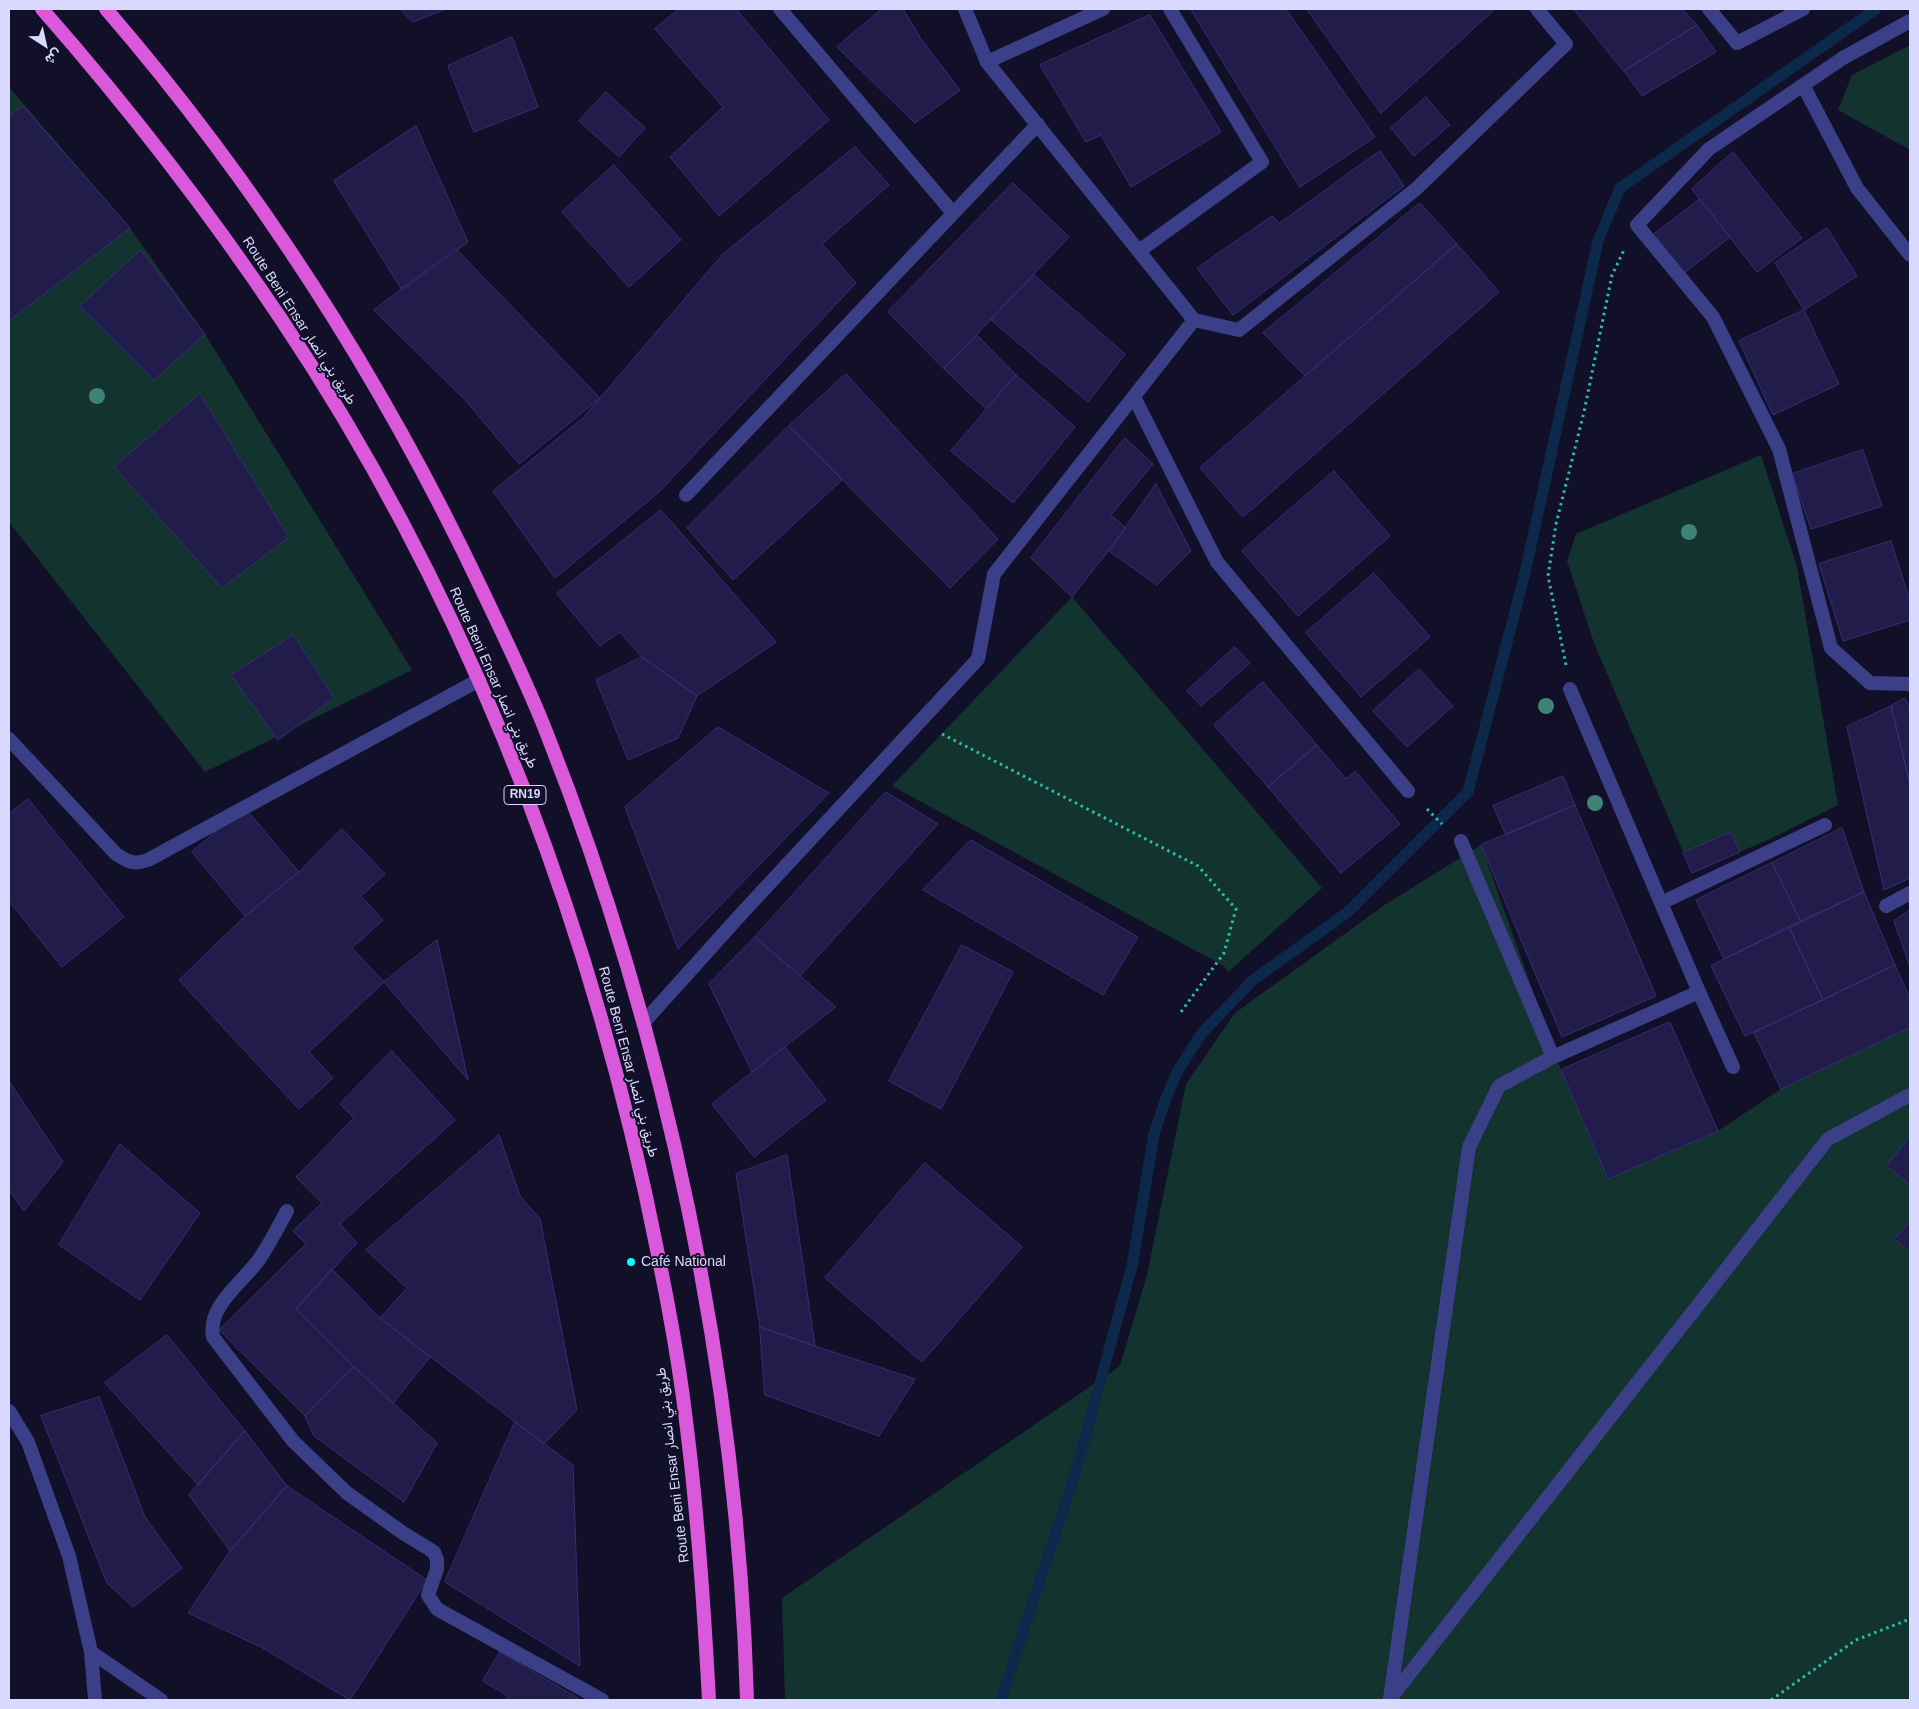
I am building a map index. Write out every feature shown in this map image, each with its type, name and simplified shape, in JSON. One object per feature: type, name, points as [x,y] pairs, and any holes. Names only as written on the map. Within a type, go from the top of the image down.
[{"type":"highway","name":"Route Beni Ensar طريق بني انصار","points":[[42,9],[98,73],[162,153],[224,237],[283,322],[338,410],[390,500],[437,592],[479,680],[538,827],[587,971],[628,1118],[661,1267],[686,1418],[702,1569],[708,1700]]},
{"type":"highway","name":"Route Beni Ensar طريق بني انصار","points":[[106,9],[137,45],[208,136],[275,229],[338,324],[396,423],[451,524],[515,659],[546,732],[582,828],[614,925],[643,1023],[677,1157],[700,1273],[721,1400],[736,1528],[746,1656],[747,1700]]},
{"type":"street","points":[[780,9],[953,213]]},
{"type":"street","points":[[965,9],[988,62],[1194,320],[1239,330],[1416,189],[1566,44],[1537,9]]},
{"type":"street","points":[[988,62],[1103,9]]},
{"type":"street","points":[[1139,251],[1262,162],[1170,9]]},
{"type":"street","points":[[1709,9],[1736,43],[1803,9]]},
{"type":"street","points":[[1910,21],[1843,58],[1709,149],[1637,225],[1713,317],[1779,448],[1831,648],[1870,683],[1910,684]]},
{"type":"street","points":[[1803,85],[1857,188],[1910,255]]},
{"type":"street","points":[[686,494],[1038,124]]},
{"type":"street","points":[[643,1023],[743,912],[978,659],[994,574],[1194,320]]},
{"type":"street","points":[[1134,397],[1217,562],[1408,791]]},
{"type":"street","points":[[9,739],[116,854],[128,862],[137,864],[148,860],[479,680]]},
{"type":"street","points":[[1570,689],[1699,992],[1733,1067]]},
{"type":"street","points":[[1661,903],[1825,826]]},
{"type":"street","points":[[1461,841],[1553,1058]]},
{"type":"street","points":[[1886,906],[1910,893]]},
{"type":"street","points":[[1390,1700],[1469,1146],[1499,1086],[1553,1058],[1699,992]]},
{"type":"street","points":[[1390,1700],[1828,1139],[1910,1095]]},
{"type":"street","points":[[287,1211],[259,1260],[219,1308],[211,1327],[213,1337],[293,1441],[347,1493],[402,1533],[434,1552],[437,1560],[437,1569],[428,1595],[437,1609],[602,1700]]},
{"type":"street","points":[[9,1411],[28,1442],[69,1556],[91,1652],[94,1700]]},
{"type":"street","points":[[91,1652],[161,1700]]},
{"type":"path","points":[[1570,689],[1548,576],[1556,524],[1584,412],[1612,275],[1637,225]]},
{"type":"path","points":[[919,722],[1198,866],[1236,909],[1224,953],[1181,1012]]},
{"type":"path","points":[[1408,791],[1461,841]]},
{"type":"path","points":[[1771,1700],[1856,1640],[1910,1619]]},
{"type":"green space","points":[[1910,45],[1910,150],[1838,110],[1852,75]]},
{"type":"green space","points":[[9,87],[130,228],[205,334],[412,670],[205,772],[9,522]]},
{"type":"green space","points":[[1761,455],[1797,567],[1838,805],[1772,838],[1692,873],[1594,643],[1567,561],[1576,534]]},
{"type":"green space","points":[[1072,597],[1322,888],[1228,972],[1224,966],[892,786]]},
{"type":"green space","points":[[1481,845],[1561,1070],[1608,1179],[1718,1131],[1781,1089],[1910,1027],[1910,1700],[785,1700],[782,1598],[1120,1366],[1147,1275],[1186,1084],[1235,1013],[1386,904]]},
{"type":"building","points":[[400,9],[446,9],[413,22]]},
{"type":"building","points":[[679,9],[736,9],[829,120],[719,216],[670,157],[723,107],[655,29]]},
{"type":"building","points":[[882,9],[903,9],[921,39],[960,90],[915,123],[837,47]]},
{"type":"building","points":[[1191,9],[1286,9],[1375,137],[1300,187]]},
{"type":"building","points":[[1307,9],[1495,9],[1381,113]]},
{"type":"building","points":[[1574,9],[1682,9],[1697,25],[1624,71]]},
{"type":"building","points":[[1150,15],[1221,132],[1131,187],[1101,135],[1086,142],[1040,65]]},
{"type":"building","points":[[1697,25],[1716,52],[1642,96],[1624,71]]},
{"type":"building","points":[[512,37],[538,107],[474,132],[448,66]]},
{"type":"building","points":[[606,92],[645,128],[619,157],[579,121]]},
{"type":"building","points":[[1426,97],[1450,125],[1414,156],[1391,128]]},
{"type":"building","points":[[23,106],[130,228],[9,321],[9,117]]},
{"type":"building","points":[[416,126],[468,242],[402,290],[334,181]]},
{"type":"building","points":[[855,147],[889,185],[822,244],[856,283],[659,492],[555,578],[493,491],[583,418],[722,255]]},
{"type":"building","points":[[1380,151],[1404,186],[1233,315],[1197,268],[1272,216],[1279,223]]},
{"type":"building","points":[[1733,152],[1802,238],[1757,272],[1692,189]]},
{"type":"building","points":[[614,165],[681,240],[629,287],[562,212]]},
{"type":"building","points":[[1013,183],[1069,237],[944,369],[888,312]]},
{"type":"building","points":[[1700,199],[1730,237],[1683,274],[1653,235]]},
{"type":"building","points":[[1420,203],[1457,244],[1305,376],[1263,333]]},
{"type":"building","points":[[1827,228],[1857,276],[1804,310],[1775,263]]},
{"type":"building","points":[[1457,244],[1499,292],[1243,517],[1200,468]]},
{"type":"building","points":[[456,249],[600,398],[519,464],[466,401],[374,310]]},
{"type":"building","points":[[141,250],[205,334],[154,380],[80,306]]},
{"type":"building","points":[[1034,275],[1125,354],[1088,402],[991,320]]},
{"type":"building","points":[[1804,310],[1839,384],[1773,415],[1739,341]]},
{"type":"building","points":[[977,335],[1016,375],[986,409],[944,369]]},
{"type":"building","points":[[846,374],[998,539],[950,588],[789,426]]},
{"type":"building","points":[[1016,375],[1075,427],[1013,503],[951,451]]},
{"type":"building","points":[[200,394],[289,537],[222,588],[114,467]]},
{"type":"building","points":[[789,426],[842,480],[733,580],[687,528]]},
{"type":"building","points":[[1125,438],[1153,464],[1111,515],[1126,528],[1072,597],[1031,558]]},
{"type":"building","points":[[1863,450],[1882,506],[1811,529],[1792,474]]},
{"type":"building","points":[[1334,471],[1390,536],[1298,616],[1242,551]]},
{"type":"building","points":[[1156,484],[1191,551],[1157,585],[1109,551]]},
{"type":"building","points":[[661,510],[776,642],[697,696],[642,657],[620,632],[600,646],[557,594]]},
{"type":"building","points":[[1891,541],[1910,601],[1910,620],[1843,641],[1819,564]]},
{"type":"building","points":[[1374,573],[1430,637],[1361,697],[1306,633]]},
{"type":"building","points":[[294,635],[334,698],[278,740],[231,675]]},
{"type":"building","points":[[1235,647],[1250,663],[1201,706],[1187,691]]},
{"type":"building","points":[[642,657],[697,696],[678,738],[628,760],[596,680]]},
{"type":"building","points":[[1419,669],[1453,706],[1407,747],[1373,711]]},
{"type":"building","points":[[1263,682],[1317,745],[1268,787],[1214,725]]},
{"type":"building","points":[[1905,698],[1910,708],[1910,784],[1891,706]]},
{"type":"building","points":[[1891,706],[1910,784],[1910,878],[1884,890],[1847,727]]},
{"type":"building","points":[[718,727],[829,793],[678,949],[625,807]]},
{"type":"building","points":[[1317,745],[1346,779],[1355,771],[1400,824],[1341,873],[1268,787]]},
{"type":"building","points":[[1563,776],[1575,805],[1506,835],[1493,806]]},
{"type":"building","points":[[886,792],[938,824],[800,976],[755,937]]},
{"type":"building","points":[[28,799],[124,917],[62,967],[9,901],[9,814]]},
{"type":"building","points":[[1575,805],[1656,996],[1562,1037],[1481,845]]},
{"type":"building","points":[[245,808],[299,872],[245,916],[192,852]]},
{"type":"building","points":[[1842,828],[1864,892],[1801,922],[1772,863]]},
{"type":"building","points":[[342,829],[385,874],[361,896],[383,920],[352,948],[384,982],[309,1052],[333,1078],[299,1109],[179,980],[245,916],[299,872]]},
{"type":"building","points":[[1731,832],[1740,852],[1692,873],[1683,853]]},
{"type":"building","points":[[971,840],[1138,937],[1103,995],[923,890]]},
{"type":"building","points":[[1772,863],[1801,922],[1724,959],[1696,900]]},
{"type":"building","points":[[1864,892],[1895,965],[1823,1000],[1789,927]]},
{"type":"building","points":[[1910,910],[1910,967],[1894,921]]},
{"type":"building","points":[[1789,927],[1823,1000],[1745,1036],[1711,966]]},
{"type":"building","points":[[755,937],[836,1007],[752,1072],[709,984]]},
{"type":"building","points":[[437,940],[468,1080],[384,982]]},
{"type":"building","points":[[962,945],[1013,972],[941,1109],[889,1081]]},
{"type":"building","points":[[1895,965],[1910,998],[1910,1027],[1781,1089],[1754,1033]]},
{"type":"building","points":[[1670,1022],[1718,1131],[1608,1179],[1561,1070]]},
{"type":"building","points":[[785,1047],[826,1100],[754,1157],[712,1104]]},
{"type":"building","points":[[392,1051],[455,1120],[340,1224],[357,1243],[296,1309],[354,1367],[305,1416],[219,1330],[306,1244],[293,1231],[322,1203],[296,1177],[354,1118],[340,1104]]},
{"type":"building","points":[[9,1081],[63,1162],[24,1211],[9,1190]]},
{"type":"building","points":[[499,1135],[520,1196],[540,1219],[577,1410],[544,1444],[380,1318],[407,1288],[366,1250]]},
{"type":"building","points":[[1910,1137],[1910,1185],[1887,1166]]},
{"type":"building","points":[[120,1144],[200,1213],[140,1300],[59,1245]]},
{"type":"building","points":[[787,1155],[815,1346],[760,1327],[736,1174]]},
{"type":"building","points":[[925,1163],[1022,1247],[922,1362],[825,1278]]},
{"type":"building","points":[[1910,1222],[1910,1252],[1895,1239]]},
{"type":"building","points":[[332,1269],[380,1318],[430,1357],[393,1403],[296,1309]]},
{"type":"building","points":[[760,1327],[915,1379],[879,1436],[765,1395]]},
{"type":"building","points":[[167,1335],[245,1431],[198,1485],[105,1383]]},
{"type":"building","points":[[354,1367],[437,1443],[404,1502],[314,1436],[305,1416]]},
{"type":"building","points":[[99,1397],[145,1517],[182,1568],[133,1607],[107,1583],[41,1416]]},
{"type":"building","points":[[515,1422],[573,1465],[580,1666],[445,1582]]},
{"type":"building","points":[[245,1431],[287,1486],[230,1551],[189,1495]]},
{"type":"building","points":[[287,1486],[427,1580],[350,1700],[261,1647],[188,1613],[230,1551]]},
{"type":"building","points":[[500,1652],[581,1700],[505,1700],[508,1696],[483,1681]]},
{"type":"waterway","points":[[1001,1700],[1075,1474],[1132,1266],[1154,1134],[1177,1072],[1202,1033],[1253,980],[1348,912],[1468,792],[1524,577],[1598,241],[1620,188],[1876,9]]},
{"type":"place","name":"Café National","points":[[631,1262]]}]
